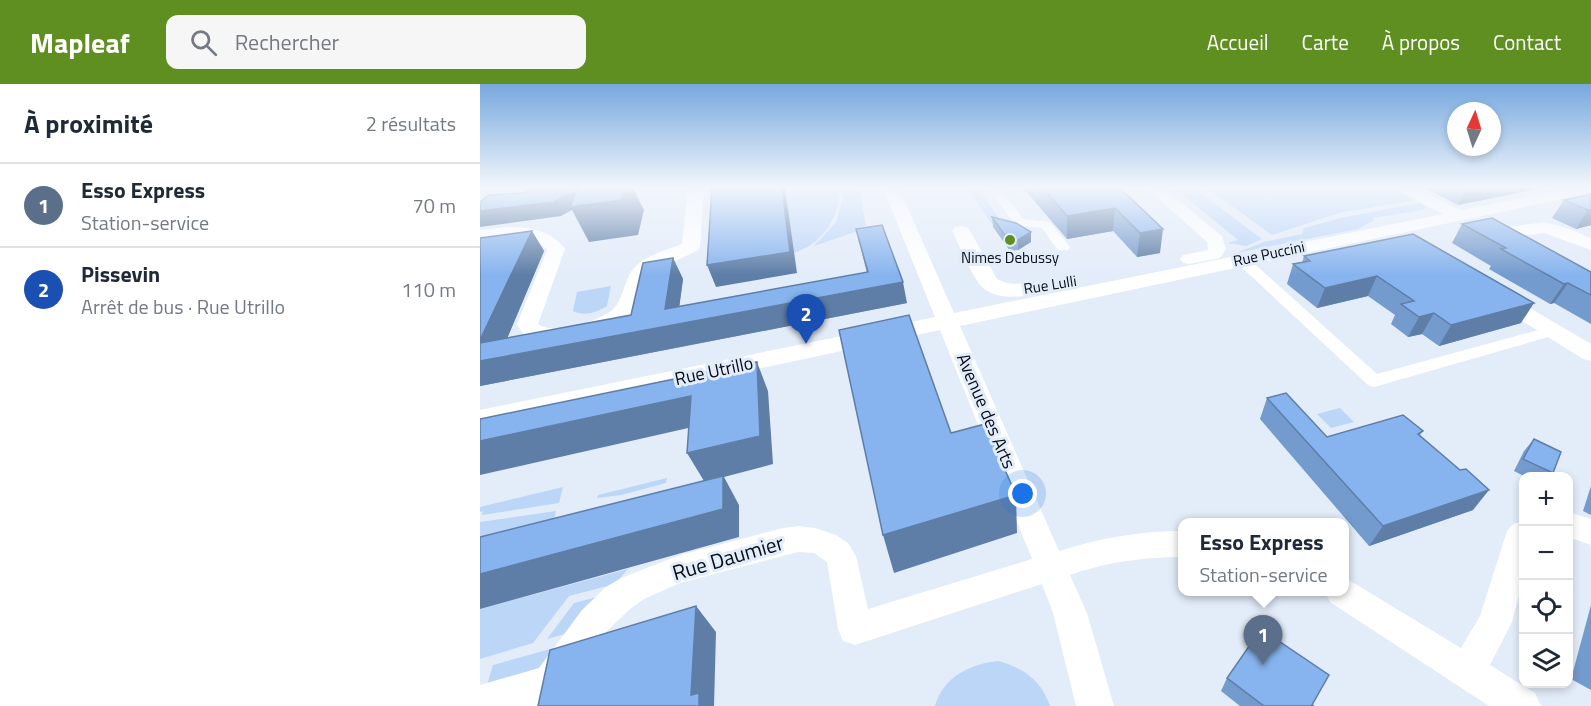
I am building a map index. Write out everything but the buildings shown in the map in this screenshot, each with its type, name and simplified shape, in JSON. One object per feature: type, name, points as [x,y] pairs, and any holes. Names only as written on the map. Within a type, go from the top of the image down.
[{"type":"street","points":[[480,235],[508,231],[534,234],[550,242],[556,249],[527,324],[533,331],[550,334],[595,329],[612,321],[624,310],[637,279],[644,269],[691,247],[694,217]]},
{"type":"street","name":"Avenue des Arts","points":[[903,217],[1070,613],[1095,706]]},
{"type":"street","points":[[1015,217],[1019,222],[1046,225],[1063,247]]},
{"type":"street","points":[[1189,217],[1218,244],[1214,254]]},
{"type":"street","name":"Rue Puccini","points":[[947,320],[1449,217]]},
{"type":"street","points":[[1463,217],[1524,249]]},
{"type":"street","points":[[1139,268],[1214,254],[1234,269],[1257,274],[1488,230],[1537,226],[1549,226],[1591,244]]},
{"type":"street","name":"Rue Lulli","points":[[961,231],[989,283],[993,286],[1021,291],[1098,276]]},
{"type":"street","points":[[480,252],[550,242]]},
{"type":"street","points":[[1242,260],[1374,381],[1553,331]]},
{"type":"street","points":[[1485,290],[1591,354]]},
{"type":"street","name":"Rue Utrillo","points":[[480,419],[947,320]]},
{"type":"street","points":[[1573,525],[1591,532]]},
{"type":"street","points":[[1468,671],[1495,622],[1519,539]]},
{"type":"street","name":"Rue Daumier","points":[[542,694],[601,614],[619,598],[667,574],[791,540],[820,542],[834,548],[842,556],[855,629],[1051,567]]},
{"type":"street","points":[[1051,567],[1108,550],[1145,544],[1178,544]]},
{"type":"street","points":[[1349,596],[1522,706]]},
{"type":"street","points":[[480,704],[542,694]]},
{"type":"shaded area","points":[[789,217],[834,217],[819,238],[811,245],[793,253]]},
{"type":"shaded area","points":[[837,217],[864,217],[866,225],[858,231],[814,246],[836,222]]},
{"type":"shaded area","points":[[987,217],[998,217],[1001,221],[991,223]]},
{"type":"shaded area","points":[[1210,217],[1233,217],[1262,239],[1246,246],[1228,243],[1238,240]]},
{"type":"shaded area","points":[[1247,217],[1327,217],[1272,235]]},
{"type":"shaded area","points":[[1345,217],[1378,217],[1372,218],[1374,220],[1358,229],[1236,253],[1264,242],[1302,234],[1304,228]]},
{"type":"shaded area","points":[[611,286],[607,306],[591,313],[582,314],[573,311],[577,292]]},
{"type":"shaded area","points":[[1340,408],[1354,422],[1331,428],[1317,414]]},
{"type":"shaded area","points":[[667,478],[666,483],[621,495],[597,498],[598,495]]},
{"type":"shaded area","points":[[563,487],[559,503],[482,515],[483,511],[480,512],[480,507]]},
{"type":"shaded area","points":[[556,511],[554,521],[480,539],[480,522]]},
{"type":"shaded area","points":[[628,569],[615,584],[569,596],[533,643],[480,659],[480,609]]},
{"type":"shaded area","points":[[613,593],[575,631],[547,639],[574,603]]},
{"type":"shaded area","points":[[561,646],[536,671],[487,685],[493,665]]},
{"type":"shaded area","points":[[998,661],[1016,667],[1030,676],[1042,689],[1050,706],[935,706],[944,687],[959,674],[977,665]]},
{"type":"place","name":"Nimes Debussy","points":[[1010,240]]},
{"type":"place","name":"Pissevin","points":[[806,344]]},
{"type":"place","name":"Esso Express","points":[[1263,665]]}]
